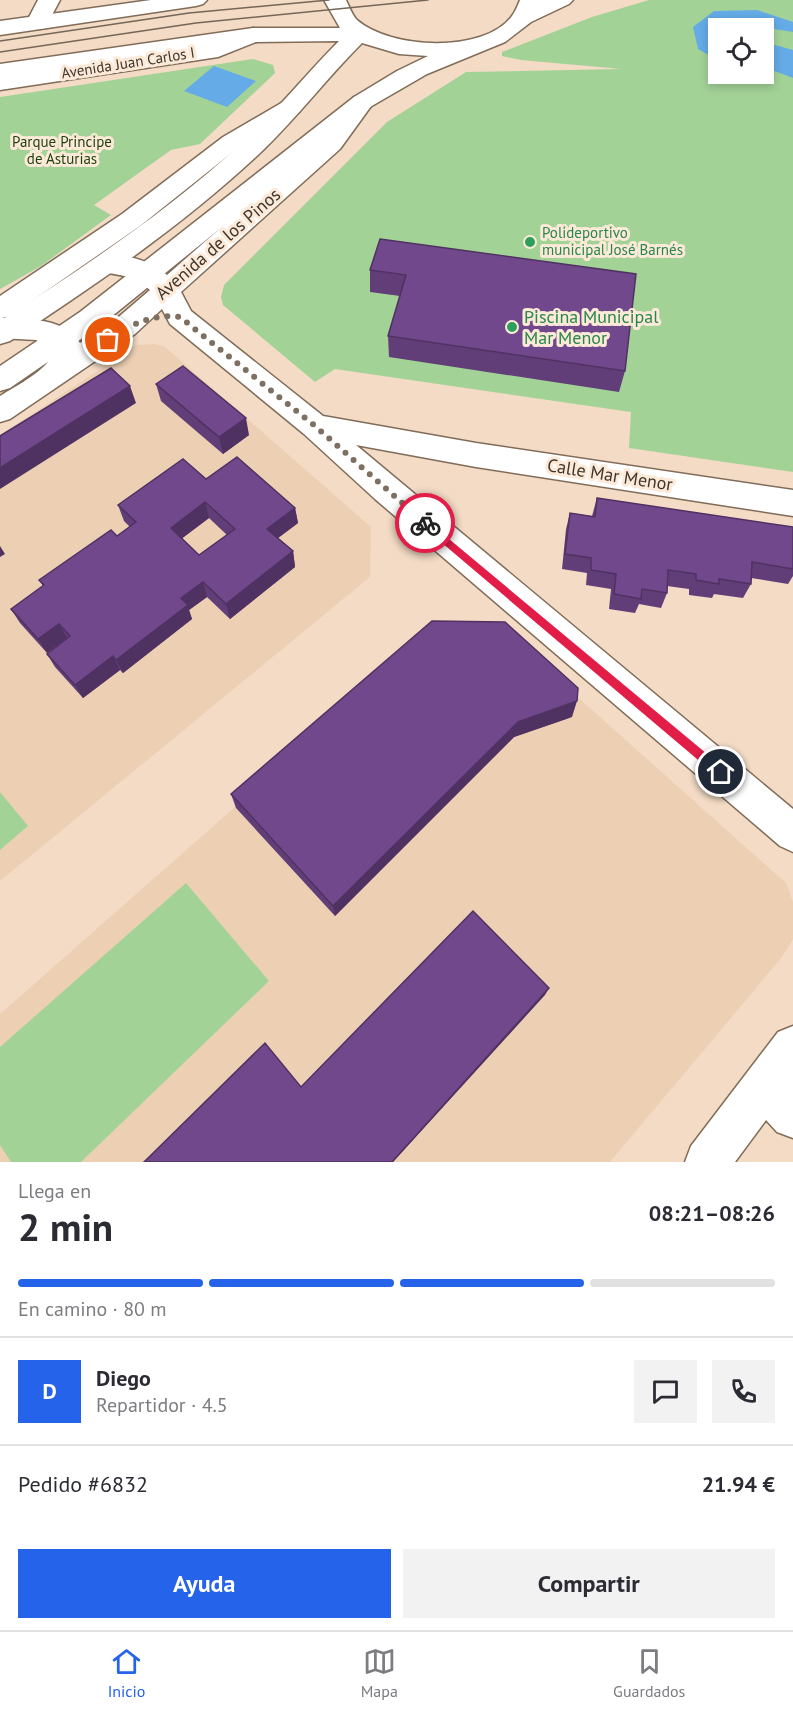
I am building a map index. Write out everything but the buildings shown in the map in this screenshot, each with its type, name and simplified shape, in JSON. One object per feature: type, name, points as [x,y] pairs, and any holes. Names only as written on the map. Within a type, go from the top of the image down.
[{"type":"street","points":[[37,23],[49,0]]},
{"type":"street","points":[[0,28],[194,0]]},
{"type":"street","points":[[335,0],[340,16],[358,34],[379,43],[416,50],[442,50],[481,44],[509,31],[528,9],[562,0]]},
{"type":"street","points":[[3,325],[105,264],[209,185],[291,107],[358,34]]},
{"type":"street","name":"Avenida Juan Carlos I","points":[[0,72],[254,35],[358,34]]},
{"type":"street","name":"Avenida Juan Carlos I","points":[[0,83],[218,50],[254,35]]},
{"type":"street","name":"Avenida de los Pinos","points":[[0,380],[238,229],[331,144],[362,102],[398,78],[428,63],[481,44]]},
{"type":"street","points":[[3,325],[231,142],[291,107]]},
{"type":"street","points":[[105,264],[126,265],[157,281],[180,317],[315,426],[386,490],[793,833]]},
{"type":"street","name":"Avenida de los Pinos","points":[[0,411],[125,327],[157,281]]},
{"type":"street","points":[[125,327],[164,316],[180,317]]},
{"type":"street","points":[[3,325],[44,331],[62,339],[68,355],[57,374]]},
{"type":"street","name":"Calle Mar Menor","points":[[315,426],[427,446],[793,503]]},
{"type":"street","name":"Calle Mar Menor","points":[[386,490],[384,478],[391,462],[404,453],[427,446]]},
{"type":"street","points":[[707,1162],[793,1047]]},
{"type":"street","points":[[763,1088],[793,1116]]},
{"type":"shaded area","points":[[155,344],[165,347],[371,527],[370,577],[0,881],[0,435],[137,345]]},
{"type":"shaded area","points":[[499,627],[786,883],[793,902],[793,939],[782,957],[610,1162],[0,1162],[0,1014],[436,630]]},
{"type":"green space","name":"Polideportivo municipal José Barnés","points":[[649,0],[793,0],[793,472],[629,448],[631,412],[335,369],[315,382],[223,305],[221,297],[224,285],[387,122],[466,72],[621,69],[521,60],[502,56],[502,52],[592,17]]},
{"type":"green space","name":"Parque Principe de Asturias","points":[[253,59],[273,65],[275,73],[200,144],[171,150],[94,205],[111,215],[41,266],[0,289],[0,97]]},
{"type":"green space","points":[[0,792],[28,826],[0,850]]},
{"type":"green space","points":[[186,883],[269,981],[81,1162],[11,1162],[0,1145],[0,1047]]},
{"type":"water","points":[[757,10],[793,22],[793,32],[774,29],[774,18],[708,18],[708,54],[698,49],[693,27],[714,11]]},
{"type":"water","points":[[774,45],[793,50],[793,78],[774,71]]},
{"type":"water","points":[[214,66],[256,81],[227,107],[184,91]]},
{"type":"tram line","points":[[0,41],[189,13],[329,0]]},
{"type":"tram line","points":[[0,52],[196,23],[428,0]]},
{"type":"way so far","points":[[108,340],[125,327],[164,316],[180,317],[315,426],[425,523]]},
{"type":"place","name":"Polideportivo municipal José Barnés","points":[[530,242]]},
{"type":"place","name":"Piscina Municipal Mar Menor","points":[[512,327]]},
{"type":"route","points":[[425,523],[721,772]]}]
